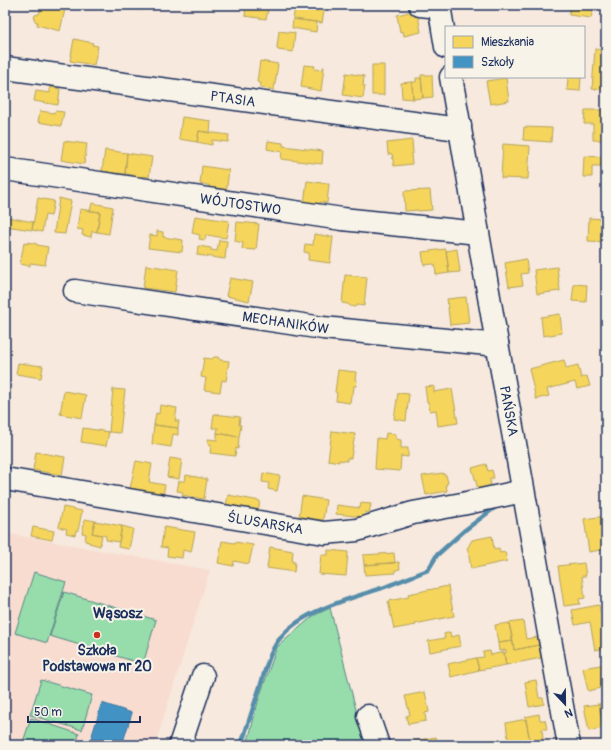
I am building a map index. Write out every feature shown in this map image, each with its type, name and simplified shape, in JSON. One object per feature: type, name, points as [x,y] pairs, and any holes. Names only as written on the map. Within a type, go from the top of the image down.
[{"type":"street","points":[[420,5],[438,5],[445,42]]},
{"type":"street","name":"PTASIA","points":[[5,68],[451,128],[460,126]]},
{"type":"street","name":"PAŃSKA","points":[[451,78],[569,745]]},
{"type":"street","name":"WÓJTOSTWO","points":[[5,169],[342,219],[469,232],[478,230]]},
{"type":"street","name":"MECHANIKÓW","points":[[75,291],[323,328],[488,344],[497,343]]},
{"type":"street","name":"ŚLUSARSKA","points":[[5,479],[324,533],[357,530],[413,513],[523,491]]},
{"type":"street","points":[[180,745],[203,676]]},
{"type":"street","points":[[368,716],[378,745]]},
{"type":"shaded area","name":"Szkoła Podstawowa nr 20","points":[[5,533],[210,570],[155,745],[5,745]]},
{"type":"green space","points":[[34,572],[66,582],[47,643],[15,633]]},
{"type":"green space","points":[[64,592],[156,620],[143,664],[50,636]]},
{"type":"green space","points":[[330,608],[365,745],[247,745],[259,698],[277,647],[313,616]]},
{"type":"green space","points":[[41,680],[92,695],[82,730],[30,715]]},
{"type":"green space","points":[[31,718],[79,734],[76,745],[22,745]]},
{"type":"building: Mieszkania","points":[[66,5],[60,31],[37,25],[38,22],[34,19],[35,15],[39,14],[41,7],[39,6]]},
{"type":"building: Mieszkania","points":[[118,5],[140,5],[140,10],[118,7]]},
{"type":"building: Mieszkania","points":[[246,5],[269,5],[266,19],[245,16]]},
{"type":"building: Mieszkania","points":[[318,5],[325,6],[322,23],[293,19],[295,7],[317,10]]},
{"type":"building: Mieszkania","points":[[571,5],[594,5],[591,18],[569,15]]},
{"type":"building: Mieszkania","points":[[417,10],[421,32],[404,36],[403,31],[400,32],[397,15]]},
{"type":"building: Mieszkania","points":[[293,19],[317,22],[316,32],[292,28]]},
{"type":"building: Mieszkania","points":[[279,31],[295,33],[293,52],[278,50]]},
{"type":"building: Mieszkania","points":[[74,39],[93,43],[92,45],[98,46],[94,65],[70,61]]},
{"type":"building: Mieszkania","points":[[595,49],[606,50],[606,90],[592,89]]},
{"type":"building: Mieszkania","points":[[260,61],[278,64],[274,90],[260,87],[261,83],[257,82]]},
{"type":"building: Mieszkania","points":[[304,65],[315,66],[314,69],[323,70],[324,67],[321,91],[301,87]]},
{"type":"building: Mieszkania","points":[[372,65],[384,65],[384,95],[372,95]]},
{"type":"building: Mieszkania","points":[[346,73],[364,76],[363,86],[365,86],[363,98],[343,95]]},
{"type":"building: Mieszkania","points":[[421,75],[432,75],[433,97],[423,98]]},
{"type":"building: Mieszkania","points":[[416,78],[421,78],[423,98],[413,99],[412,82],[416,82]]},
{"type":"building: Mieszkania","points":[[506,78],[509,101],[490,104],[486,81]]},
{"type":"building: Mieszkania","points":[[568,78],[581,78],[580,91],[567,90]]},
{"type":"building: Mieszkania","points":[[412,82],[413,99],[402,98],[401,83]]},
{"type":"building: Mieszkania","points":[[50,87],[60,89],[58,105],[34,101],[36,91],[50,93]]},
{"type":"building: Mieszkania","points":[[585,110],[606,110],[606,140],[593,140],[593,124],[584,124]]},
{"type":"building: Mieszkania","points":[[40,111],[54,113],[55,111],[64,112],[61,126],[38,122]]},
{"type":"building: Mieszkania","points":[[182,117],[211,121],[210,133],[199,131],[197,142],[179,139]]},
{"type":"building: Mieszkania","points":[[524,127],[552,128],[551,142],[523,140]]},
{"type":"building: Mieszkania","points":[[199,131],[229,135],[228,142],[212,140],[212,145],[197,142]]},
{"type":"building: Mieszkania","points":[[412,140],[412,164],[394,166],[392,154],[388,154],[387,143]]},
{"type":"building: Mieszkania","points":[[64,141],[87,144],[84,164],[61,160]]},
{"type":"building: Mieszkania","points":[[268,141],[283,143],[283,146],[323,151],[322,164],[281,159],[282,152],[267,149]]},
{"type":"building: Mieszkania","points":[[503,144],[530,146],[528,179],[501,178]]},
{"type":"building: Mieszkania","points":[[105,150],[127,153],[125,174],[117,173],[116,178],[110,177],[110,172],[102,171]]},
{"type":"building: Mieszkania","points":[[127,153],[152,157],[149,177],[142,176],[142,181],[133,180],[133,175],[125,174]]},
{"type":"building: Mieszkania","points":[[584,156],[602,157],[601,166],[592,166],[592,177],[583,177]]},
{"type":"building: Mieszkania","points":[[202,166],[229,170],[226,194],[208,192],[209,185],[200,184]]},
{"type":"building: Mieszkania","points":[[307,181],[329,184],[327,203],[320,202],[320,206],[304,204]]},
{"type":"building: Mieszkania","points":[[430,190],[432,210],[405,211],[404,191]]},
{"type":"building: Mieszkania","points":[[38,198],[54,201],[51,216],[45,215],[42,232],[32,230]]},
{"type":"building: Mieszkania","points":[[59,198],[71,201],[65,234],[54,233]]},
{"type":"building: Mieszkania","points":[[92,203],[113,207],[109,234],[97,232],[100,212],[90,211]]},
{"type":"building: Mieszkania","points":[[80,209],[100,212],[97,232],[92,231],[91,237],[82,235],[83,230],[77,229]]},
{"type":"building: Mieszkania","points":[[195,216],[229,221],[226,238],[206,235],[205,240],[199,239],[200,235],[192,233]]},
{"type":"building: Mieszkania","points":[[7,217],[33,222],[32,230],[5,226]]},
{"type":"building: Mieszkania","points":[[589,218],[606,219],[606,242],[588,241]]},
{"type":"building: Mieszkania","points":[[237,222],[259,224],[256,250],[242,249],[243,243],[235,241]]},
{"type":"building: Mieszkania","points":[[157,231],[163,232],[163,237],[183,240],[182,252],[148,248],[150,235],[157,236]]},
{"type":"building: Mieszkania","points":[[314,234],[333,237],[330,263],[308,260],[309,253],[304,252],[305,244],[313,245]]},
{"type":"building: Mieszkania","points":[[219,240],[227,241],[225,259],[197,255],[198,246],[211,248],[211,250],[217,251]]},
{"type":"building: Mieszkania","points":[[28,242],[48,247],[45,265],[30,263],[30,266],[20,264],[24,243],[28,244]]},
{"type":"building: Mieszkania","points":[[446,249],[449,273],[436,275],[435,265],[424,265],[422,252]]},
{"type":"building: Mieszkania","points":[[457,249],[460,272],[449,273],[446,251]]},
{"type":"building: Mieszkania","points":[[526,259],[528,273],[521,274],[523,285],[509,287],[505,263]]},
{"type":"building: Mieszkania","points":[[146,265],[178,270],[175,292],[143,288]]},
{"type":"building: Mieszkania","points":[[557,267],[560,291],[537,294],[534,270]]},
{"type":"building: Mieszkania","points":[[345,275],[367,277],[364,306],[357,305],[355,307],[342,303]]},
{"type":"building: Mieszkania","points":[[230,278],[253,282],[249,301],[226,296]]},
{"type":"building: Mieszkania","points":[[574,284],[587,285],[586,302],[572,301]]},
{"type":"building: Mieszkania","points":[[466,297],[469,323],[450,325],[447,299]]},
{"type":"building: Mieszkania","points":[[560,314],[562,333],[543,336],[541,317]]},
{"type":"building: Mieszkania","points":[[214,357],[218,357],[220,360],[229,361],[226,381],[222,380],[220,392],[204,390],[206,378],[201,377],[204,358],[212,359]]},
{"type":"building: Mieszkania","points":[[564,360],[566,368],[578,365],[581,378],[587,376],[590,386],[577,389],[575,382],[547,389],[549,396],[536,399],[529,369]]},
{"type":"building: Mieszkania","points":[[18,363],[43,366],[41,378],[16,374]]},
{"type":"building: Mieszkania","points":[[338,370],[356,372],[356,386],[354,386],[350,403],[336,401],[337,393],[335,392]]},
{"type":"building: Mieszkania","points":[[434,386],[434,392],[452,389],[458,423],[438,426],[436,410],[430,411],[425,387]]},
{"type":"building: Mieszkania","points":[[113,389],[125,390],[120,433],[109,432]]},
{"type":"building: Mieszkania","points":[[64,391],[86,395],[82,418],[60,414]]},
{"type":"building: Mieszkania","points":[[398,393],[409,394],[406,421],[394,419]]},
{"type":"building: Mieszkania","points":[[160,405],[177,408],[175,421],[179,421],[178,428],[154,425],[156,413],[159,414]]},
{"type":"building: Mieszkania","points":[[214,414],[240,417],[239,425],[241,425],[239,437],[217,433],[218,428],[212,428]]},
{"type":"building: Mieszkania","points":[[154,425],[178,428],[178,435],[173,434],[171,447],[152,444]]},
{"type":"building: Mieszkania","points":[[83,428],[109,432],[106,446],[81,442]]},
{"type":"building: Mieszkania","points":[[332,431],[355,434],[351,458],[347,458],[347,461],[339,460],[339,462],[328,460]]},
{"type":"building: Mieszkania","points":[[217,433],[239,437],[238,449],[236,448],[235,456],[210,453],[211,444],[208,444],[208,439],[217,440]]},
{"type":"building: Mieszkania","points":[[386,433],[396,434],[396,439],[401,440],[401,448],[408,448],[408,457],[401,456],[400,471],[375,469],[377,438],[385,439]]},
{"type":"building: Mieszkania","points":[[36,452],[65,457],[62,475],[33,470]]},
{"type":"building: Mieszkania","points":[[170,458],[182,460],[179,479],[167,477]]},
{"type":"building: Mieszkania","points":[[136,461],[152,464],[149,482],[165,485],[163,495],[130,489]]},
{"type":"building: Mieszkania","points":[[486,464],[488,471],[492,470],[494,478],[490,479],[491,486],[478,489],[472,468]]},
{"type":"building: Mieszkania","points":[[263,473],[280,476],[277,491],[268,489],[269,483],[262,482]]},
{"type":"building: Mieszkania","points":[[443,473],[446,475],[448,483],[446,484],[447,491],[426,495],[422,476]]},
{"type":"building: Mieszkania","points":[[186,475],[207,479],[204,499],[182,495],[183,492],[177,491],[179,481],[185,481]]},
{"type":"building: Mieszkania","points":[[228,495],[260,501],[258,512],[226,506]]},
{"type":"building: Mieszkania","points":[[302,496],[326,500],[323,520],[299,517]]},
{"type":"building: Mieszkania","points":[[361,503],[371,504],[369,513],[365,512],[364,517],[336,514],[337,505],[360,508]]},
{"type":"building: Mieszkania","points":[[63,507],[82,511],[78,531],[76,530],[75,535],[66,533],[67,529],[59,527]]},
{"type":"building: Mieszkania","points":[[606,516],[606,549],[589,552],[584,519]]},
{"type":"building: Mieszkania","points":[[85,519],[95,521],[92,533],[102,535],[100,546],[85,541],[86,534],[82,533]]},
{"type":"building: Mieszkania","points":[[95,521],[122,526],[119,542],[106,540],[106,536],[92,533]]},
{"type":"building: Mieszkania","points":[[122,526],[133,529],[129,549],[118,547]]},
{"type":"building: Mieszkania","points":[[33,527],[54,531],[52,540],[31,536]]},
{"type":"building: Mieszkania","points":[[164,527],[195,532],[191,552],[183,550],[182,558],[167,556],[168,548],[161,547]]},
{"type":"building: Mieszkania","points":[[492,536],[494,549],[499,548],[500,553],[505,552],[507,561],[471,569],[467,549],[472,540]]},
{"type":"building: Mieszkania","points":[[222,541],[253,545],[249,564],[234,561],[233,566],[218,563]]},
{"type":"building: Mieszkania","points":[[270,547],[293,551],[292,562],[295,562],[294,572],[267,568]]},
{"type":"building: Mieszkania","points":[[328,550],[348,552],[346,576],[319,574],[321,555],[328,555]]},
{"type":"building: Mieszkania","points":[[394,553],[395,563],[364,565],[363,555]]},
{"type":"building: Mieszkania","points":[[399,562],[400,569],[395,570],[395,573],[365,575],[364,565]]},
{"type":"building: Mieszkania","points":[[584,563],[586,576],[582,576],[585,598],[579,599],[580,604],[564,606],[558,566]]},
{"type":"building: Mieszkania","points":[[448,586],[454,616],[394,629],[388,601],[409,597],[408,594]]},
{"type":"building: Mieszkania","points":[[599,605],[601,615],[606,614],[606,648],[595,650],[590,622],[575,625],[572,610]]},
{"type":"building: Mieszkania","points":[[523,621],[526,639],[537,637],[539,645],[514,650],[509,623]]},
{"type":"building: Mieszkania","points":[[509,623],[513,641],[498,643],[495,625]]},
{"type":"building: Mieszkania","points":[[450,632],[451,637],[459,635],[461,646],[430,652],[428,641],[445,638],[444,634]]},
{"type":"building: Mieszkania","points":[[513,641],[514,650],[539,645],[541,658],[506,665],[504,653],[506,653],[506,650],[499,651],[498,643]]},
{"type":"building: Mieszkania","points":[[490,651],[491,655],[504,652],[506,665],[479,670],[476,658],[484,657],[483,652]]},
{"type":"building: Mieszkania","points":[[476,658],[479,670],[451,677],[448,664]]},
{"type":"building: Mieszkania","points":[[606,664],[606,687],[588,691],[583,668]]},
{"type":"building: Mieszkania","points":[[536,680],[539,698],[543,698],[544,704],[529,707],[525,682]]},
{"type":"building: Mieszkania","points":[[425,692],[429,712],[425,713],[426,721],[408,724],[406,716],[410,715],[405,696]]},
{"type":"building: Mieszkania","points":[[606,702],[606,728],[603,728],[599,704]]},
{"type":"building: Mieszkania","points":[[599,704],[603,728],[589,731],[584,706]]},
{"type":"building: Mieszkania","points":[[539,714],[540,720],[545,720],[547,729],[542,729],[543,739],[530,741],[525,717]]},
{"type":"building: Mieszkania","points":[[526,719],[530,741],[509,745],[506,723]]},
{"type":"building: Mieszkania","points":[[436,737],[438,745],[415,745],[414,741]]},
{"type":"building: Szkoły","points":[[102,703],[132,713],[122,745],[89,745]]},
{"type":"waterway","points":[[241,745],[269,659],[276,644],[285,633],[296,623],[324,608],[428,570],[437,555],[465,530],[497,506]]},
{"type":"place","name":"Szkoła Podstawowa nr 20","points":[[97,635]]},
{"type":"district","name":"Wąsosz","points":[[118,613]]}]
